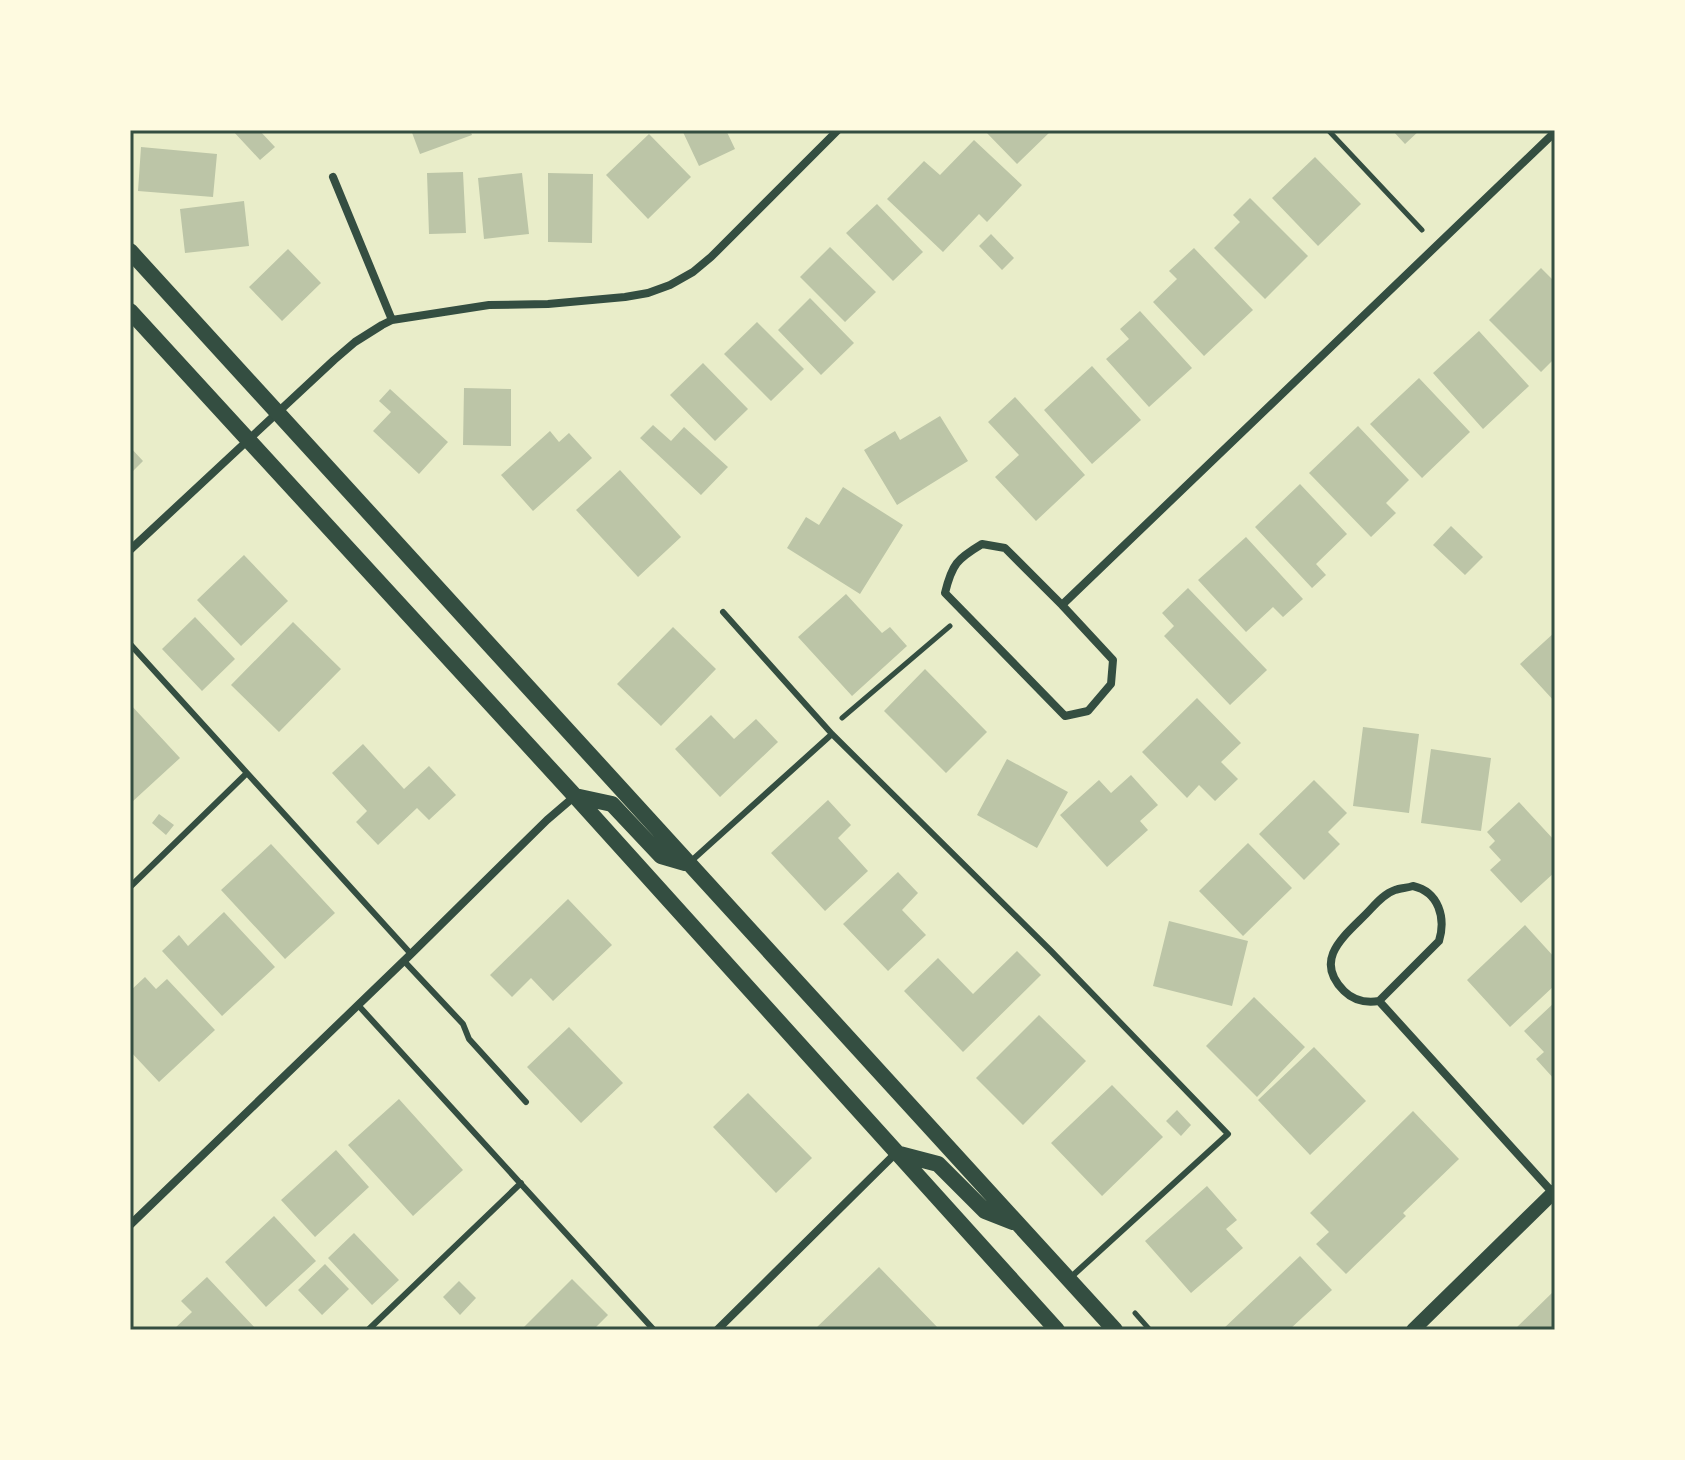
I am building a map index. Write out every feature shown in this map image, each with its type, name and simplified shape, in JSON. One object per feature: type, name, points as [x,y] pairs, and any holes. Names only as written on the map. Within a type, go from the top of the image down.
[{"type":"main road","points":[[130,251],[1115,1330]]},
{"type":"main road","points":[[130,311],[575,796],[1057,1330]]},
{"type":"main road","points":[[575,796],[612,804],[661,856],[688,864]]},
{"type":"main road","points":[[896,1153],[938,1164],[985,1211],[1018,1224]]},
{"type":"street","points":[[130,550],[345,350],[374,330],[392,320],[489,305],[548,304],[625,297],[670,285],[711,257],[838,130]]},
{"type":"street","points":[[1062,605],[1555,132]]},
{"type":"street","points":[[333,177],[392,320]]},
{"type":"street","points":[[982,544],[1005,548],[1062,605],[1113,660],[1111,684],[1088,711],[1065,716],[945,593],[950,573],[962,556],[982,544]]},
{"type":"street","points":[[130,1225],[575,796]]},
{"type":"street","points":[[1379,1001],[1439,941],[1443,928],[1438,906],[1422,888],[1413,886],[1394,890],[1383,897],[1339,941],[1332,953],[1331,963],[1336,983],[1348,996],[1359,1001],[1379,1001],[1554,1192],[1413,1330]]},
{"type":"street","points":[[717,1330],[896,1153]]},
{"type":"lane","points":[[723,612],[832,734],[1051,951],[1228,1134],[1069,1279]]},
{"type":"lane","points":[[130,644],[408,958],[463,1024],[469,1039],[526,1102]]},
{"type":"lane","points":[[688,864],[832,734]]},
{"type":"lane","points":[[130,887],[247,773]]},
{"type":"lane","points":[[358,1005],[654,1330]]},
{"type":"lane","points":[[368,1330],[521,1183]]},
{"type":"path","points":[[1328,130],[1422,230]]},
{"type":"path","points":[[839,722],[953,623]]},
{"type":"building","points":[[232,130],[259,130],[275,147],[260,160]]},
{"type":"building","points":[[411,130],[470,130],[472,135],[420,154]]},
{"type":"building","points":[[682,130],[726,130],[735,149],[699,166]]},
{"type":"building","points":[[984,130],[1052,130],[1017,164]]},
{"type":"building","points":[[1392,130],[1420,130],[1405,144]]},
{"type":"building","points":[[649,134],[691,177],[648,219],[606,175]]},
{"type":"building","points":[[974,140],[1022,185],[987,222],[979,214],[943,252],[887,199],[924,161],[940,175]]},
{"type":"building","points":[[141,147],[217,154],[213,197],[138,191]]},
{"type":"building","points":[[1315,157],[1361,204],[1318,246],[1272,198]]},
{"type":"building","points":[[463,172],[466,233],[429,234],[427,173]]},
{"type":"building","points":[[522,173],[529,234],[484,239],[478,178]]},
{"type":"building","points":[[548,173],[593,174],[592,243],[548,242]]},
{"type":"building","points":[[1250,198],[1308,256],[1265,299],[1214,248],[1240,222],[1233,215]]},
{"type":"building","points":[[244,201],[249,246],[185,253],[180,209]]},
{"type":"building","points":[[877,204],[923,252],[893,281],[846,233]]},
{"type":"building","points":[[991,234],[1014,258],[1002,270],[979,246]]},
{"type":"building","points":[[830,247],[876,292],[845,322],[800,277]]},
{"type":"building","points":[[1194,248],[1253,310],[1204,356],[1153,302],[1177,279],[1169,271]]},
{"type":"building","points":[[288,249],[321,283],[282,321],[249,287]]},
{"type":"building","points":[[1541,268],[1555,282],[1555,358],[1541,372],[1489,320]]},
{"type":"building","points":[[810,298],[854,343],[821,375],[778,330]]},
{"type":"building","points":[[1140,311],[1192,368],[1149,407],[1106,359],[1129,339],[1120,329]]},
{"type":"building","points":[[757,322],[804,369],[771,401],[724,354]]},
{"type":"building","points":[[1479,331],[1529,386],[1483,429],[1433,373]]},
{"type":"building","points":[[703,363],[748,409],[715,441],[670,395]]},
{"type":"building","points":[[1092,366],[1141,420],[1092,464],[1044,410]]},
{"type":"building","points":[[1419,378],[1470,432],[1422,478],[1370,424]]},
{"type":"building","points":[[464,388],[511,389],[511,446],[463,445]]},
{"type":"building","points":[[390,389],[448,442],[419,474],[373,431],[391,412],[379,401]]},
{"type":"building","points":[[1015,397],[1085,475],[1036,521],[995,477],[1019,455],[988,422]]},
{"type":"building","points":[[940,416],[968,461],[897,505],[864,450],[895,431],[900,440]]},
{"type":"building","points":[[653,425],[671,441],[684,427],[728,467],[701,495],[640,438]]},
{"type":"building","points":[[1358,426],[1409,480],[1386,503],[1396,513],[1371,537],[1309,473]]},
{"type":"building","points":[[550,431],[559,442],[569,433],[592,458],[533,511],[501,475]]},
{"type":"building","points":[[130,447],[143,461],[130,474]]},
{"type":"building","points":[[620,470],[681,537],[638,577],[576,510]]},
{"type":"building","points":[[1300,484],[1347,534],[1316,564],[1326,575],[1312,588],[1255,527]]},
{"type":"building","points":[[843,487],[903,525],[860,594],[787,548],[806,517],[819,525]]},
{"type":"building","points":[[1451,526],[1483,557],[1465,575],[1433,545]]},
{"type":"building","points":[[1246,537],[1303,599],[1283,617],[1273,607],[1246,632],[1198,580]]},
{"type":"building","points":[[244,555],[288,601],[241,646],[197,600]]},
{"type":"building","points":[[1188,588],[1267,670],[1230,705],[1164,636],[1174,626],[1162,613]]},
{"type":"building","points":[[846,594],[882,633],[890,627],[907,646],[852,696],[798,637]]},
{"type":"building","points":[[195,617],[235,659],[202,691],[162,649]]},
{"type":"building","points":[[293,622],[341,669],[279,732],[231,685]]},
{"type":"building","points":[[673,627],[716,669],[661,726],[617,684]]},
{"type":"building","points":[[1555,632],[1555,702],[1520,664]]},
{"type":"building","points":[[925,669],[987,732],[946,773],[884,711]]},
{"type":"building","points":[[1197,698],[1241,743],[1221,762],[1238,779],[1215,801],[1199,785],[1187,798],[1142,752]]},
{"type":"building","points":[[130,704],[180,758],[132,802],[130,799]]},
{"type":"building","points":[[711,715],[734,739],[756,719],[778,742],[720,797],[675,749]]},
{"type":"building","points":[[1363,727],[1419,734],[1409,813],[1353,806]]},
{"type":"building","points":[[363,744],[404,789],[429,766],[456,795],[429,820],[417,808],[378,845],[356,822],[367,811],[332,773]]},
{"type":"building","points":[[1431,749],[1491,758],[1481,831],[1421,823]]},
{"type":"building","points":[[1007,759],[1068,792],[1037,848],[977,815]]},
{"type":"building","points":[[1131,775],[1158,805],[1140,821],[1148,830],[1107,867],[1060,815],[1099,780],[1111,793]]},
{"type":"building","points":[[1314,780],[1347,813],[1328,832],[1340,844],[1304,880],[1259,834]]},
{"type":"building","points":[[828,800],[851,825],[838,838],[868,871],[825,911],[771,853]]},
{"type":"building","points":[[1519,802],[1555,841],[1555,872],[1521,903],[1490,870],[1501,860],[1489,847],[1495,841],[1487,832]]},
{"type":"building","points":[[159,814],[174,825],[166,835],[152,823]]},
{"type":"building","points":[[1248,843],[1292,888],[1243,936],[1199,891]]},
{"type":"building","points":[[271,844],[335,913],[285,959],[221,890]]},
{"type":"building","points":[[898,872],[918,893],[902,910],[926,935],[888,971],[843,924]]},
{"type":"building","points":[[568,899],[612,945],[553,1001],[531,978],[512,997],[490,975]]},
{"type":"building","points":[[224,912],[275,967],[222,1016],[162,951],[179,935],[188,946]]},
{"type":"building","points":[[1169,921],[1248,941],[1232,1006],[1153,986]]},
{"type":"building","points":[[1525,925],[1555,958],[1555,985],[1510,1027],[1467,980]]},
{"type":"building","points":[[1017,951],[1041,975],[963,1052],[904,991],[938,958],[973,994]]},
{"type":"building","points":[[145,977],[156,989],[167,979],[215,1030],[159,1082],[130,1051],[130,991]]},
{"type":"building","points":[[1254,997],[1305,1047],[1257,1097],[1206,1046]]},
{"type":"building","points":[[1555,1002],[1555,1080],[1536,1059],[1544,1052],[1524,1031]]},
{"type":"building","points":[[1039,1015],[1086,1061],[1023,1125],[976,1078]]},
{"type":"building","points":[[569,1027],[623,1083],[581,1123],[527,1067]]},
{"type":"building","points":[[1314,1047],[1366,1101],[1310,1155],[1258,1100]]},
{"type":"building","points":[[1112,1085],[1163,1137],[1102,1196],[1051,1143]]},
{"type":"building","points":[[748,1093],[812,1158],[776,1193],[713,1127]]},
{"type":"building","points":[[399,1099],[463,1170],[413,1216],[348,1145]]},
{"type":"building","points":[[1177,1110],[1191,1125],[1181,1136],[1166,1121]]},
{"type":"building","points":[[1413,1111],[1459,1159],[1346,1274],[1316,1244],[1329,1232],[1310,1213]]},
{"type":"building","points":[[336,1150],[369,1187],[315,1237],[281,1200]]},
{"type":"building","points":[[1207,1186],[1237,1220],[1226,1229],[1243,1248],[1191,1293],[1145,1241]]},
{"type":"building","points":[[274,1216],[316,1261],[266,1307],[225,1262]]},
{"type":"building","points":[[354,1233],[399,1280],[372,1305],[328,1258]]},
{"type":"building","points":[[1300,1256],[1332,1290],[1289,1330],[1222,1330]]},
{"type":"building","points":[[325,1264],[349,1289],[322,1315],[298,1290]]},
{"type":"building","points":[[879,1267],[940,1330],[814,1330]]},
{"type":"building","points":[[207,1277],[257,1330],[173,1330],[192,1312],[181,1301]]},
{"type":"building","points":[[572,1279],[608,1315],[593,1330],[521,1330]]},
{"type":"building","points":[[459,1281],[476,1298],[460,1315],[443,1297]]},
{"type":"building","points":[[1555,1290],[1555,1330],[1514,1330]]}]
